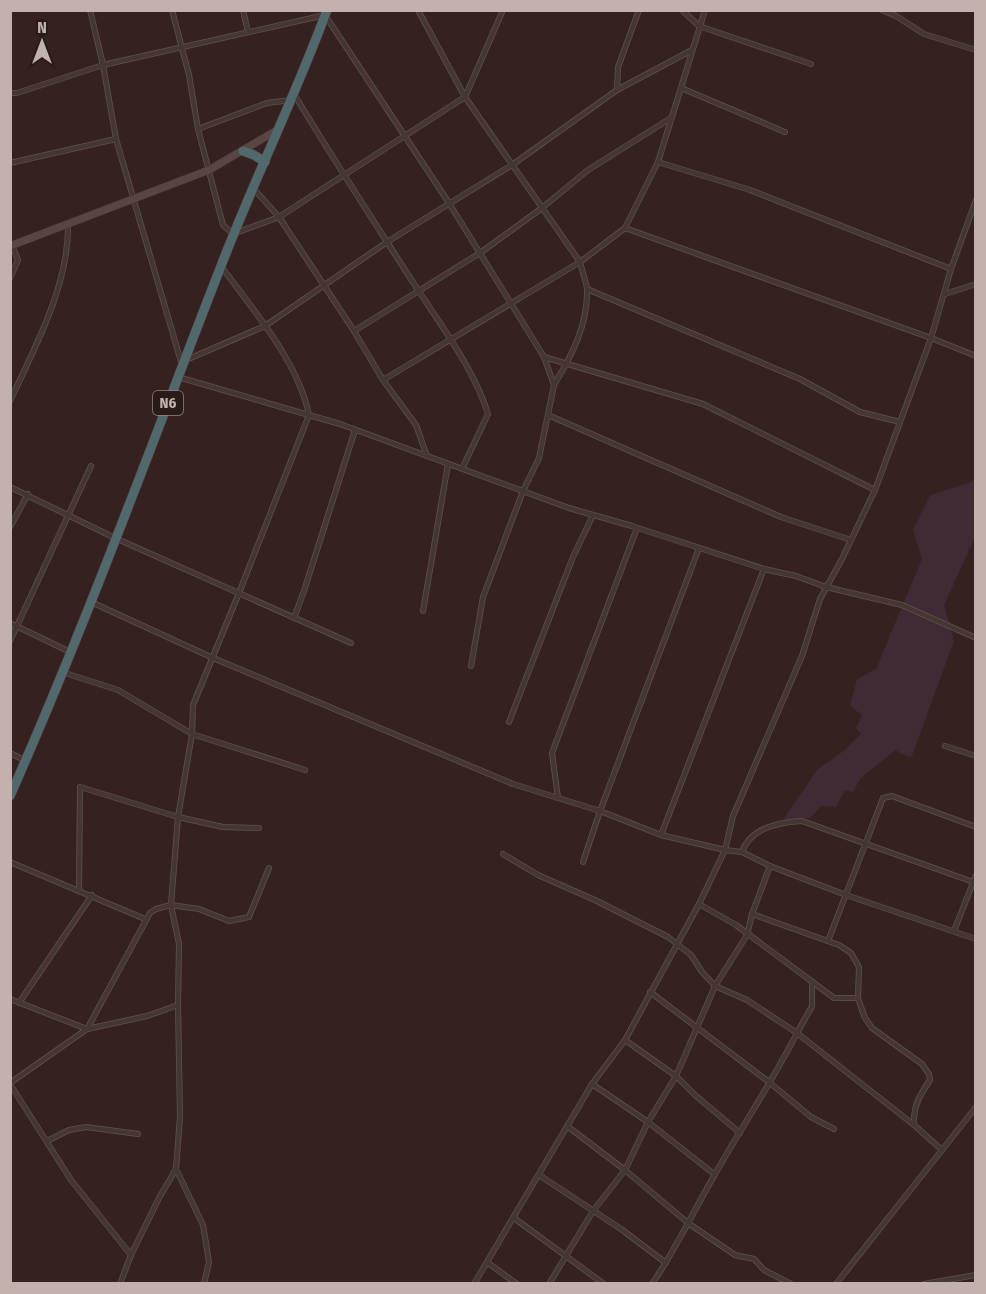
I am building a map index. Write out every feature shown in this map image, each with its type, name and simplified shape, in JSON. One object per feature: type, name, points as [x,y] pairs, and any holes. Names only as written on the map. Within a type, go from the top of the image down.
[{"type":"highway","name":"N6","points":[[10,796],[91,602],[233,234],[326,13]]},
{"type":"highway","points":[[243,151],[254,154],[265,162]]},
{"type":"main road","points":[[11,246],[209,170],[279,129]]},
{"type":"street","points":[[90,10],[104,65],[116,139],[183,363],[265,326],[387,242],[512,165],[617,90],[692,50]]},
{"type":"street","points":[[172,10],[189,75],[198,129],[223,225],[233,234],[279,218],[465,97],[503,10]]},
{"type":"street","points":[[243,10],[248,32]]},
{"type":"street","points":[[418,10],[465,97],[580,262],[587,288],[582,329],[554,385],[539,458],[523,491],[483,597],[471,666]]},
{"type":"street","points":[[617,90],[618,67],[639,10]]},
{"type":"street","points":[[682,10],[699,26],[811,64]]},
{"type":"street","points":[[383,380],[580,262],[625,228],[658,162],[705,10]]},
{"type":"street","points":[[882,10],[924,34],[975,50]]},
{"type":"street","points":[[10,93],[17,93],[104,65],[326,13],[450,203],[544,357],[554,385]]},
{"type":"street","points":[[681,88],[785,132]]},
{"type":"street","points":[[198,129],[267,103],[292,97],[450,340],[483,399],[488,414],[462,469]]},
{"type":"street","points":[[354,331],[480,253],[542,208],[588,170],[671,118]]},
{"type":"street","points":[[10,163],[46,153],[116,139]]},
{"type":"street","points":[[658,162],[750,190],[951,269]]},
{"type":"street","points":[[253,188],[279,218],[325,284],[383,380],[416,425],[427,456]]},
{"type":"street","points":[[474,1284],[592,1084],[625,1040],[699,904],[725,850],[733,816],[802,656],[820,599],[875,490],[931,338],[951,269],[975,200]]},
{"type":"street","points":[[10,400],[44,326],[62,276],[69,238],[68,225]]},
{"type":"street","points":[[625,228],[975,356]]},
{"type":"street","points":[[10,278],[18,260],[11,246]]},
{"type":"street","points":[[120,1284],[131,1255],[176,1169],[180,1117],[179,944],[171,905],[178,818],[192,734],[193,705],[309,415],[304,394],[265,326],[221,266]]},
{"type":"street","points":[[945,294],[975,284]]},
{"type":"street","points":[[587,288],[800,379],[860,412],[900,422]]},
{"type":"street","points":[[544,357],[703,404],[875,490]]},
{"type":"street","points":[[178,377],[355,430],[523,491],[699,549],[764,569],[796,576],[826,587],[902,605],[975,638]]},
{"type":"street","points":[[548,415],[781,517],[851,540]]},
{"type":"street","points":[[294,618],[355,430]]},
{"type":"street","points":[[423,612],[448,464]]},
{"type":"street","points":[[10,641],[91,466]]},
{"type":"street","points":[[10,487],[116,538],[351,643]]},
{"type":"street","points":[[10,527],[28,494]]},
{"type":"street","points":[[509,722],[573,557],[593,515]]},
{"type":"street","points":[[558,798],[552,753],[637,528]]},
{"type":"street","points":[[583,862],[699,549]]},
{"type":"street","points":[[661,835],[764,569]]},
{"type":"street","points":[[91,602],[213,658],[513,784],[600,811],[661,835],[742,852],[770,866],[846,895],[975,939]]},
{"type":"street","points":[[10,622],[70,652]]},
{"type":"street","points":[[62,672],[118,690],[192,734],[305,770]]},
{"type":"street","points":[[945,746],[975,756]]},
{"type":"street","points":[[10,753],[26,761]]},
{"type":"street","points":[[79,890],[80,787],[178,818],[223,827],[259,828]]},
{"type":"street","points":[[828,941],[883,798],[892,796],[975,827]]},
{"type":"street","points":[[742,852],[745,842],[756,832],[776,824],[802,821],[974,883]]},
{"type":"street","points":[[503,854],[538,875],[595,900],[668,937],[691,954],[702,972],[715,986],[747,1000],[797,1034],[914,1125],[942,1150]]},
{"type":"street","points":[[10,862],[145,919]]},
{"type":"street","points":[[549,1284],[593,1211],[625,1170],[648,1122],[676,1076],[715,986],[747,935],[752,914],[770,866]]},
{"type":"street","points":[[87,1029],[150,912],[171,905],[199,909],[229,921],[249,917],[268,868]]},
{"type":"street","points":[[954,932],[974,883],[975,875]]},
{"type":"street","points":[[19,1003],[92,895]]},
{"type":"street","points":[[699,904],[726,918],[834,998],[858,998]]},
{"type":"street","points":[[752,914],[839,945],[851,953],[859,967],[858,998],[865,1018],[872,1028],[922,1064],[929,1074],[930,1080],[915,1107],[914,1125]]},
{"type":"street","points":[[652,1284],[666,1263],[714,1174],[741,1133],[812,1006],[812,981]]},
{"type":"street","points":[[650,992],[769,1082],[811,1117],[834,1129]]},
{"type":"street","points":[[10,999],[87,1029]]},
{"type":"street","points":[[131,1255],[71,1180],[10,1083],[87,1029],[147,1016],[178,1005]]},
{"type":"street","points":[[625,1040],[676,1076],[741,1133]]},
{"type":"street","points":[[592,1084],[648,1122],[714,1174]]},
{"type":"street","points":[[836,1284],[975,1107]]},
{"type":"street","points":[[567,1126],[625,1170],[688,1223],[735,1255],[754,1260],[764,1270],[791,1284]]},
{"type":"street","points":[[46,1141],[69,1130],[86,1127],[138,1134]]},
{"type":"street","points":[[176,1169],[203,1225],[209,1262],[204,1284]]},
{"type":"street","points":[[538,1175],[666,1263]]},
{"type":"street","points":[[513,1218],[604,1284]]},
{"type":"street","points":[[488,1263],[517,1284]]},
{"type":"street","points":[[924,1284],[975,1275]]},
{"type":"shaded area","points":[[975,481],[975,537],[944,605],[954,641],[911,758],[895,750],[860,779],[853,792],[845,790],[836,807],[821,806],[810,818],[783,820],[817,770],[845,750],[861,734],[856,728],[862,715],[850,706],[857,679],[876,669],[922,559],[913,530],[930,495]]}]
